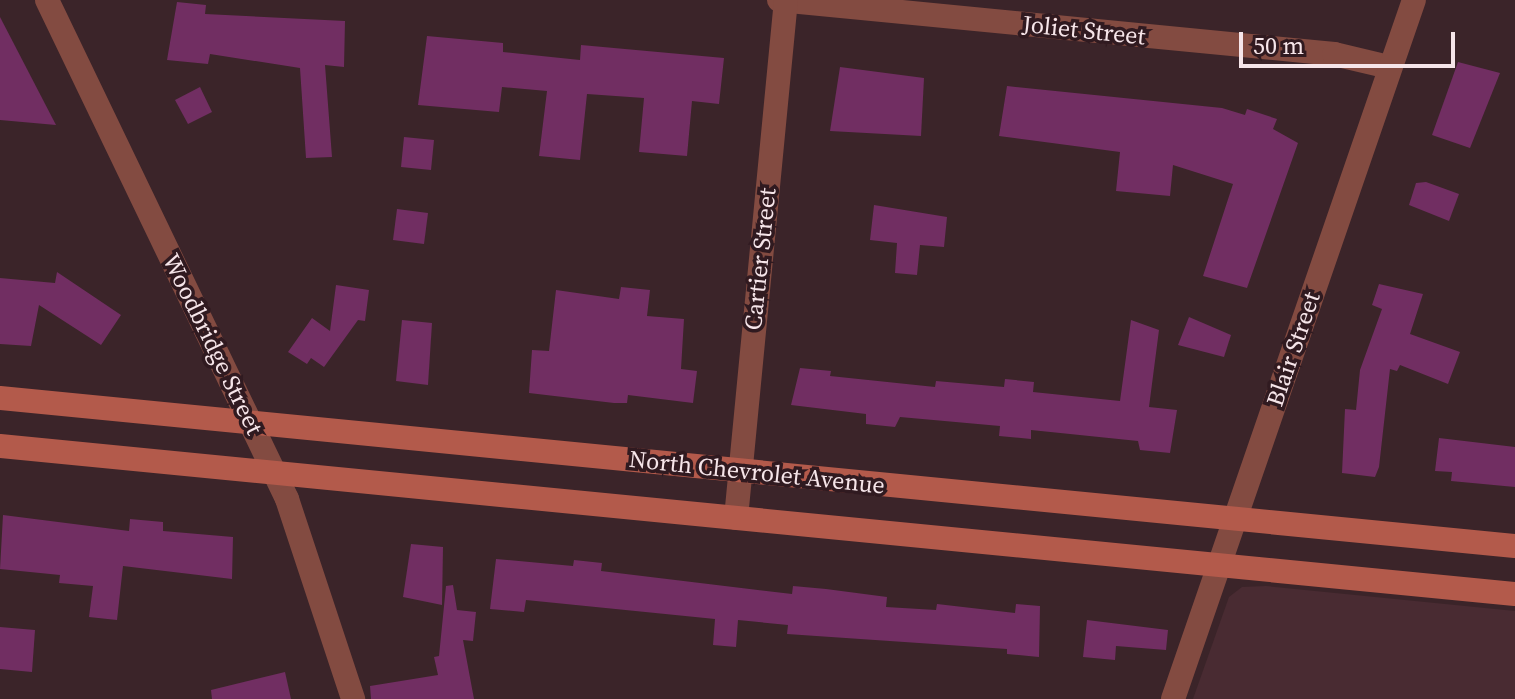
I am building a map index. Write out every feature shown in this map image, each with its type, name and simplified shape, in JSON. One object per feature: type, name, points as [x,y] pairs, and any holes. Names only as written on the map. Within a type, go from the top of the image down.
[{"type":"street","name":"Woodbridge Street","points":[[47,0],[275,474],[311,559],[353,699]]},
{"type":"street","name":"Joliet Street","points":[[779,0],[1334,54],[1389,67]]},
{"type":"street","name":"Cartier Street","points":[[736,518],[786,0]]},
{"type":"street","name":"Blair Street","points":[[1173,699],[1414,0]]},
{"type":"street","name":"North Chevrolet Avenue","points":[[0,398],[1515,546]]},
{"type":"street","name":"North Chevrolet Avenue","points":[[0,446],[1515,594]]},
{"type":"shaded area","points":[[1266,586],[1515,611],[1515,699],[1193,699],[1229,597],[1242,587]]},
{"type":"building","points":[[177,2],[206,5],[205,14],[345,21],[344,67],[325,65],[332,157],[306,158],[300,68],[210,54],[208,64],[167,60]]},
{"type":"building","points":[[0,17],[56,125],[0,120]]},
{"type":"building","points":[[427,36],[503,43],[503,52],[580,60],[581,45],[724,58],[719,104],[692,101],[687,156],[639,152],[644,98],[587,94],[580,160],[539,156],[547,91],[502,87],[499,112],[418,105]]},
{"type":"building","points":[[1458,62],[1500,73],[1470,148],[1432,135]]},
{"type":"building","points":[[840,67],[924,78],[921,136],[830,131]]},
{"type":"building","points":[[1007,86],[1222,108],[1245,115],[1247,109],[1277,119],[1273,129],[1298,143],[1247,288],[1203,276],[1233,184],[1173,165],[1170,196],[1116,191],[1120,152],[999,136]]},
{"type":"building","points":[[200,87],[212,112],[188,124],[175,100]]},
{"type":"building","points":[[404,137],[434,140],[431,170],[401,167]]},
{"type":"building","points":[[1426,182],[1459,194],[1449,221],[1409,205],[1416,183]]},
{"type":"building","points":[[874,205],[947,217],[944,247],[920,245],[917,275],[895,273],[897,243],[870,240]]},
{"type":"building","points":[[397,209],[428,213],[424,244],[393,240]]},
{"type":"building","points":[[57,272],[121,315],[101,345],[39,305],[31,346],[0,344],[0,278],[55,283]]},
{"type":"building","points":[[1379,284],[1423,294],[1410,334],[1460,352],[1448,384],[1400,365],[1397,371],[1390,369],[1379,467],[1375,477],[1342,473],[1345,409],[1356,410],[1360,370],[1382,309],[1372,305]]},
{"type":"building","points":[[336,285],[369,290],[365,321],[358,320],[324,367],[311,358],[307,364],[288,352],[312,318],[330,331]]},
{"type":"building","points":[[621,287],[650,290],[647,316],[684,319],[681,369],[697,371],[693,403],[628,395],[627,403],[614,403],[529,393],[532,350],[549,351],[556,290],[619,299]]},
{"type":"building","points":[[1189,317],[1231,335],[1224,357],[1178,345]]},
{"type":"building","points":[[402,320],[432,323],[428,385],[396,381]]},
{"type":"building","points":[[1131,320],[1159,330],[1149,407],[1177,410],[1170,453],[1140,450],[1138,441],[1031,430],[1031,439],[999,436],[1000,426],[900,417],[895,427],[866,424],[866,414],[791,405],[800,368],[831,371],[830,376],[935,387],[936,381],[1004,387],[1005,379],[1034,382],[1033,392],[1120,401]]},
{"type":"building","points":[[1439,438],[1515,447],[1515,487],[1451,481],[1452,472],[1435,471]]},
{"type":"building","points":[[3,515],[129,531],[130,519],[163,522],[163,531],[233,537],[232,579],[123,566],[117,620],[89,617],[93,586],[59,583],[60,575],[0,569]]},
{"type":"building","points":[[411,544],[443,547],[442,605],[403,597]]},
{"type":"building","points":[[496,559],[573,566],[574,560],[602,563],[601,571],[792,594],[793,586],[826,589],[887,597],[886,607],[936,610],[937,604],[1015,613],[1016,604],[1040,606],[1039,657],[1007,654],[1007,649],[787,634],[788,625],[738,620],[736,647],[713,645],[715,619],[526,600],[524,612],[490,609]]},
{"type":"building","points":[[453,585],[457,610],[476,612],[473,641],[463,640],[474,699],[371,699],[370,686],[438,675],[434,657],[439,656],[446,586]]},
{"type":"building","points":[[1087,620],[1168,630],[1166,650],[1116,646],[1115,660],[1083,657]]},
{"type":"building","points":[[0,627],[35,630],[32,672],[0,669]]},
{"type":"building","points":[[285,672],[291,699],[212,699],[211,690]]}]
